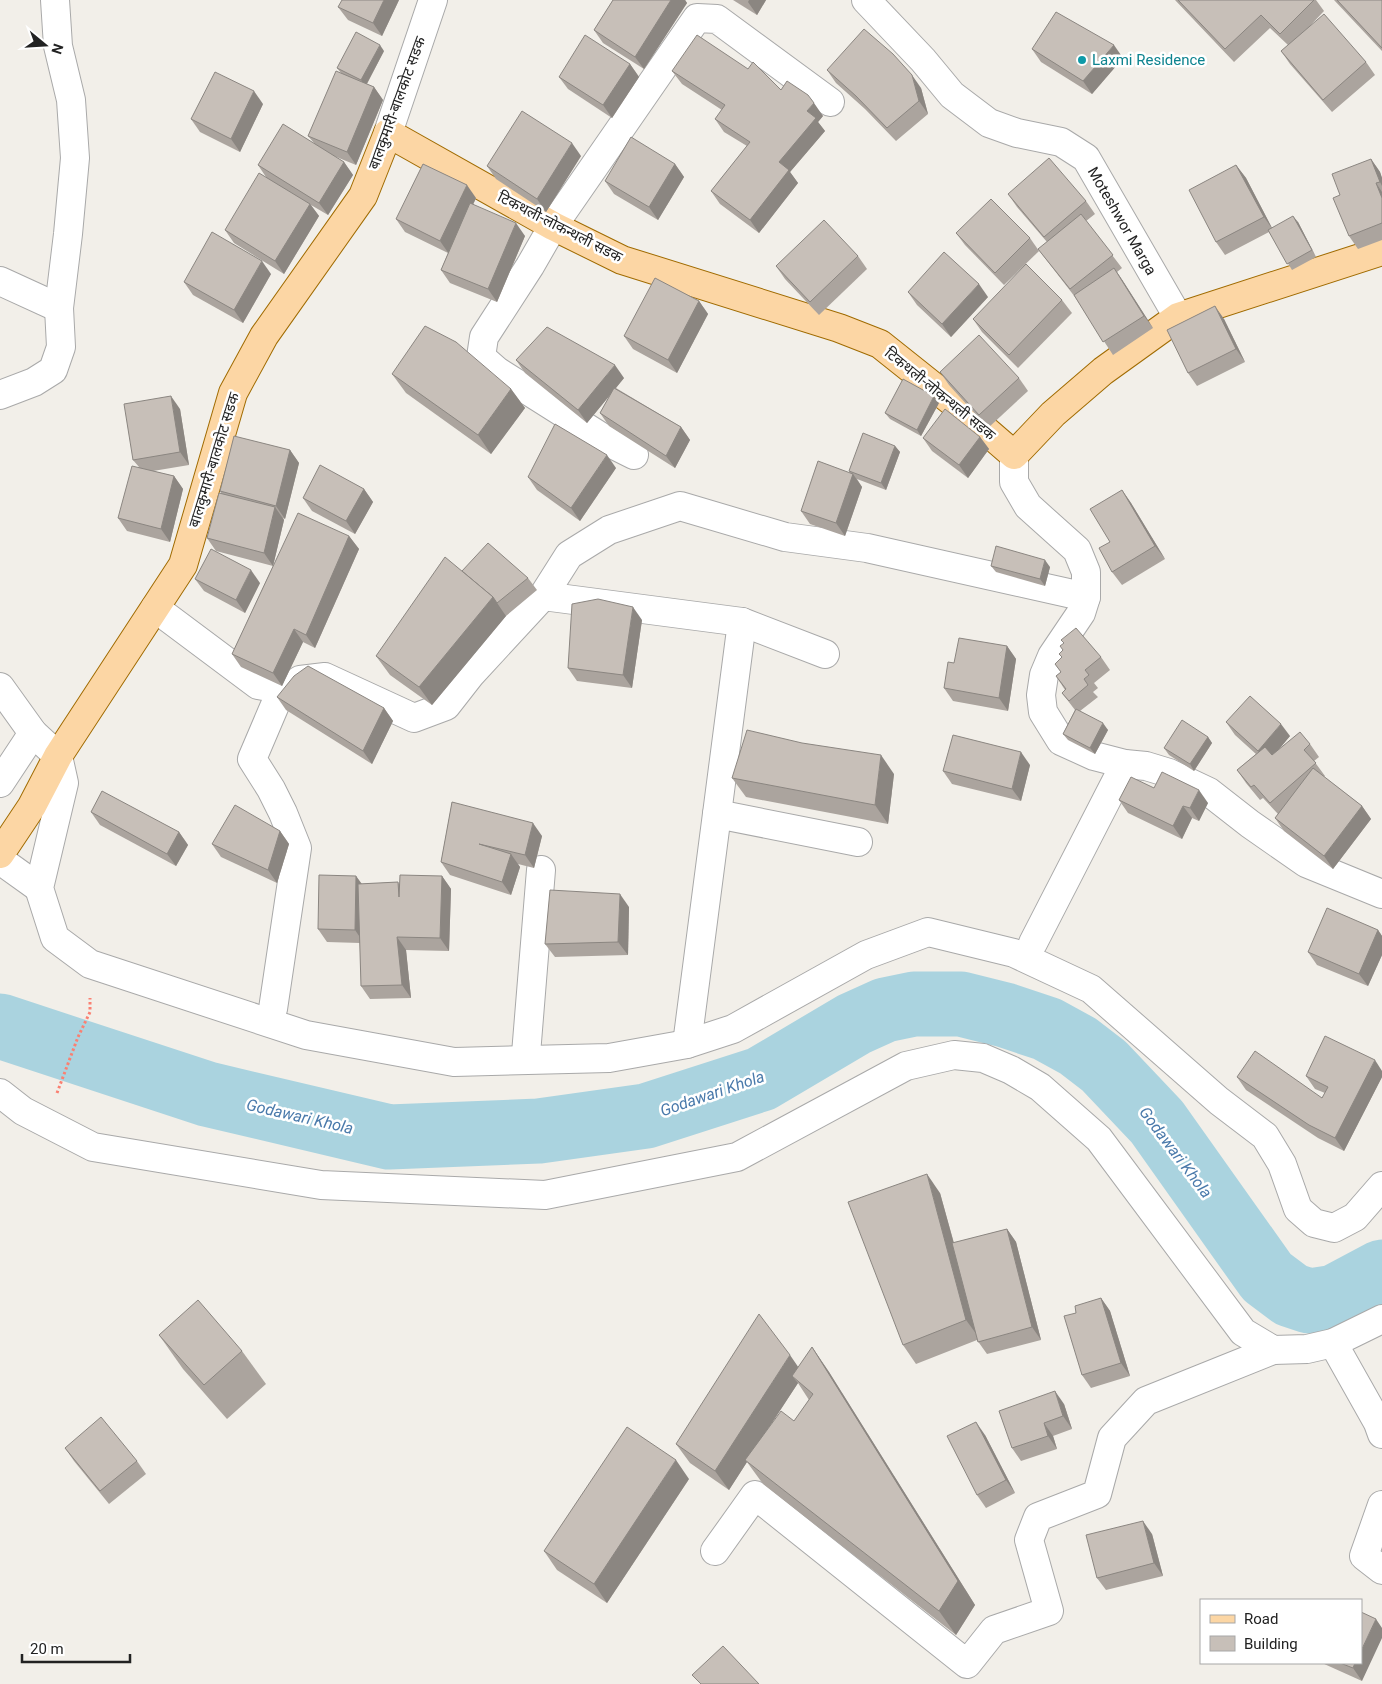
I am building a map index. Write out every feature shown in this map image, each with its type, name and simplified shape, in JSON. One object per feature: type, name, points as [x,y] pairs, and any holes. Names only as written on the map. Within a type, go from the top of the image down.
[{"type":"main road","name":"टिकथली-लोकन्थली सडक","points":[[388,133],[553,226],[622,260],[839,328],[880,344],[954,402],[1014,455]]},
{"type":"main road","name":"बालकुमारी-बालकोट सडक","points":[[0,854],[32,806],[58,756],[184,565],[232,393],[264,336],[363,196],[388,133]]},
{"type":"main road","points":[[1014,455],[1053,414],[1103,372],[1178,317],[1382,251]]},
{"type":"street","points":[[0,395],[34,382],[53,370],[61,347],[59,308],[75,158],[71,100],[58,46],[55,0]]},
{"type":"street","name":"बालकुमारी-बालकोट सडक","points":[[388,133],[433,0]]},
{"type":"street","name":"Moteshwor Marga","points":[[866,0],[923,60],[952,95],[989,123],[1016,133],[1061,142],[1086,158],[1178,317]]},
{"type":"street","points":[[634,455],[614,445],[497,371],[481,356],[484,337],[530,266],[553,226],[697,18],[717,18],[830,102]]},
{"type":"street","points":[[0,280],[59,308]]},
{"type":"street","points":[[1014,455],[1014,482],[1028,506],[1077,550],[1086,572],[1086,597],[1081,613],[1052,656],[1044,675],[1040,695],[1043,712],[1061,741],[1094,756],[1125,764],[1146,766],[1169,773],[1209,792],[1250,824],[1306,863],[1382,894]]},
{"type":"street","points":[[155,608],[258,685],[286,690],[300,680],[325,677],[414,718],[446,706],[471,674],[543,596],[569,555],[609,530],[680,506],[786,537],[866,548],[1086,597]]},
{"type":"street","points":[[543,596],[742,622],[825,654]]},
{"type":"street","points":[[687,1044],[742,622]]},
{"type":"street","points":[[0,686],[33,733],[58,756],[64,783],[39,888],[55,938],[90,964],[306,1035],[454,1062],[609,1058],[687,1044],[733,1029],[866,954],[928,932],[1014,953],[1091,989],[1219,1101],[1265,1136],[1282,1164],[1298,1209],[1314,1223],[1334,1228],[1355,1217],[1382,1186]]},
{"type":"street","points":[[273,1009],[297,848],[279,805],[252,759],[275,705]]},
{"type":"street","points":[[0,783],[33,733]]},
{"type":"street","points":[[1033,943],[1125,764]]},
{"type":"street","points":[[717,814],[858,842]]},
{"type":"street","points":[[0,860],[39,888]]},
{"type":"street","points":[[526,1054],[541,870]]},
{"type":"street","points":[[0,1093],[23,1111],[93,1147],[321,1185],[545,1195],[737,1157],[906,1066],[954,1055],[983,1058],[1010,1070],[1040,1087],[1099,1139],[1243,1332],[1273,1350]]},
{"type":"street","points":[[715,1551],[755,1495],[967,1664],[994,1630],[1049,1611],[1029,1540],[1038,1517],[1098,1494],[1112,1438],[1146,1401],[1273,1350],[1307,1349],[1333,1343],[1380,1323]]},
{"type":"street","points":[[1333,1343],[1378,1423],[1382,1434]]},
{"type":"street","points":[[1382,1505],[1364,1556],[1382,1570]]},
{"type":"path","points":[[58,1092],[78,1037],[90,1012],[90,964]]},
{"type":"building","points":[[342,0],[384,0],[373,23],[338,7]]},
{"type":"building","points":[[613,0],[671,0],[635,57],[594,30]]},
{"type":"building","points":[[1178,0],[1314,0],[1280,34],[1261,15],[1225,49]]},
{"type":"building","points":[[1337,0],[1382,0],[1382,48]]},
{"type":"building","name":"Laxmi Residence","points":[[1056,12],[1114,45],[1083,81],[1032,49]]},
{"type":"building","points":[[1324,14],[1366,62],[1323,100],[1281,51]]},
{"type":"building","points":[[864,29],[893,54],[912,75],[919,101],[887,128],[827,70]]},
{"type":"building","points":[[356,32],[380,45],[361,80],[337,68]]},
{"type":"building","points":[[585,35],[630,64],[603,105],[559,77]]},
{"type":"building","points":[[697,35],[748,69],[753,62],[781,90],[787,81],[808,95],[814,103],[807,111],[816,118],[779,162],[789,170],[750,220],[711,191],[750,142],[715,119],[725,105],[672,71]]},
{"type":"building","points":[[336,71],[374,87],[347,152],[308,136]]},
{"type":"building","points":[[215,72],[254,91],[231,139],[191,119]]},
{"type":"building","points":[[522,111],[572,143],[537,199],[487,166]]},
{"type":"building","points":[[283,124],[344,162],[319,203],[258,165]]},
{"type":"building","points":[[631,137],[675,164],[649,207],[605,181]]},
{"type":"building","points":[[1049,158],[1086,201],[1044,237],[1008,194]]},
{"type":"building","points":[[1371,159],[1380,182],[1376,183],[1382,198],[1382,223],[1349,236],[1333,198],[1340,195],[1332,174]]},
{"type":"building","points":[[423,164],[467,185],[440,241],[396,219]]},
{"type":"building","points":[[1236,165],[1264,217],[1216,242],[1189,190]]},
{"type":"building","points":[[259,173],[310,204],[275,261],[225,230]]},
{"type":"building","points":[[991,199],[1030,238],[995,273],[956,233]]},
{"type":"building","points":[[470,203],[516,223],[488,289],[441,270]]},
{"type":"building","points":[[1081,214],[1113,255],[1070,289],[1038,249]]},
{"type":"building","points":[[1293,216],[1312,250],[1287,264],[1268,230]]},
{"type":"building","points":[[824,220],[858,256],[810,302],[776,266]]},
{"type":"building","points":[[212,232],[262,261],[234,310],[184,282]]},
{"type":"building","points":[[944,252],[979,284],[942,324],[908,292]]},
{"type":"building","points":[[1026,264],[1062,300],[1009,355],[973,319]]},
{"type":"building","points":[[1114,268],[1144,316],[1103,342],[1074,295]]},
{"type":"building","points":[[655,278],[699,301],[668,360],[624,336]]},
{"type":"building","points":[[1215,306],[1236,349],[1188,373],[1167,330]]},
{"type":"building","points":[[425,326],[456,342],[511,389],[478,435],[392,374]]},
{"type":"building","points":[[547,327],[615,365],[578,410],[516,360]]},
{"type":"building","points":[[979,335],[1019,378],[979,415],[940,372]]},
{"type":"building","points":[[903,379],[934,396],[917,430],[885,413]]},
{"type":"building","points":[[614,388],[681,427],[666,456],[600,413]]},
{"type":"building","points":[[171,396],[180,452],[133,460],[124,404]]},
{"type":"building","points":[[945,409],[980,437],[959,465],[923,438]]},
{"type":"building","points":[[555,424],[607,455],[571,508],[528,477]]},
{"type":"building","points":[[863,433],[895,446],[881,483],[849,471]]},
{"type":"building","points":[[234,436],[290,450],[276,506],[220,491]]},
{"type":"building","points":[[818,461],[853,474],[836,523],[801,511]]},
{"type":"building","points":[[320,465],[364,489],[346,521],[303,498]]},
{"type":"building","points":[[132,466],[174,476],[161,529],[118,518]]},
{"type":"building","points":[[1122,490],[1155,546],[1112,572],[1099,548],[1110,542],[1090,509]]},
{"type":"building","points":[[219,493],[275,507],[264,553],[207,538]]},
{"type":"building","points":[[298,513],[349,536],[306,635],[294,629],[273,673],[232,654]]},
{"type":"building","points":[[488,543],[528,578],[497,603],[493,597],[462,571]]},
{"type":"building","points":[[996,546],[1045,560],[1040,579],[991,566]]},
{"type":"building","points":[[211,549],[251,570],[236,600],[195,579]]},
{"type":"building","points":[[445,557],[493,597],[419,687],[376,656]]},
{"type":"building","points":[[598,599],[633,607],[623,675],[568,668],[572,604]]},
{"type":"building","points":[[1076,628],[1101,657],[1085,670],[1089,675],[1084,679],[1088,685],[1069,701],[1062,693],[1066,689],[1056,676],[1061,672],[1055,664],[1062,657],[1059,654],[1063,650],[1060,646],[1064,643],[1061,640]]},
{"type":"building","points":[[959,638],[1007,646],[999,698],[944,688],[948,662],[954,663]]},
{"type":"building","points":[[308,666],[384,708],[363,751],[277,697],[294,676]]},
{"type":"building","points":[[1250,696],[1281,724],[1258,751],[1226,722]]},
{"type":"building","points":[[1076,709],[1103,723],[1090,748],[1063,734]]},
{"type":"building","points":[[1182,720],[1208,737],[1190,764],[1164,748]]},
{"type":"building","points":[[747,730],[802,743],[881,755],[875,805],[732,778]]},
{"type":"building","points":[[1300,732],[1310,744],[1304,750],[1316,763],[1270,803],[1254,785],[1251,787],[1237,770],[1265,747],[1272,755]]},
{"type":"building","points":[[953,735],[1021,752],[1012,789],[943,771]]},
{"type":"building","points":[[1313,768],[1362,806],[1324,856],[1275,818]]},
{"type":"building","points":[[1162,772],[1199,790],[1190,808],[1183,806],[1173,826],[1119,800],[1131,777],[1154,788]]},
{"type":"building","points":[[102,791],[179,832],[167,854],[91,812]]},
{"type":"building","points":[[452,802],[533,823],[525,855],[479,844],[511,854],[502,882],[441,862]]},
{"type":"building","points":[[235,805],[280,831],[268,870],[212,844]]},
{"type":"building","points":[[319,875],[356,876],[355,930],[318,929]]},
{"type":"building","points":[[400,875],[442,876],[440,938],[397,937],[402,985],[361,986],[358,884],[398,882],[399,897]]},
{"type":"building","points":[[550,890],[620,894],[618,942],[545,944]]},
{"type":"building","points":[[1327,908],[1378,930],[1359,974],[1308,952]]},
{"type":"building","points":[[1325,1036],[1375,1060],[1335,1138],[1309,1125],[1237,1077],[1255,1051],[1322,1098],[1328,1087],[1306,1076]]},
{"type":"building","points":[[927,1174],[966,1320],[903,1345],[848,1202]]},
{"type":"building","points":[[1007,1229],[1032,1327],[978,1342],[952,1243]]},
{"type":"building","points":[[1101,1298],[1121,1363],[1082,1375],[1064,1316],[1076,1313],[1075,1306]]},
{"type":"building","points":[[198,1300],[242,1351],[204,1385],[159,1335]]},
{"type":"building","points":[[759,1314],[790,1355],[715,1471],[676,1444]]},
{"type":"building","points":[[812,1347],[958,1581],[939,1611],[745,1460],[781,1411],[794,1421],[813,1394],[792,1376]]},
{"type":"building","points":[[1055,1391],[1063,1416],[1044,1423],[1048,1436],[1012,1448],[999,1411]]},
{"type":"building","points":[[101,1417],[137,1461],[100,1491],[65,1448]]},
{"type":"building","points":[[976,1422],[1006,1480],[977,1495],[947,1436]]},
{"type":"building","points":[[627,1427],[676,1460],[594,1584],[544,1551]]},
{"type":"building","points":[[1143,1521],[1154,1563],[1097,1578],[1086,1535]]},
{"type":"building","points":[[1362,1612],[1376,1619],[1362,1649]]},
{"type":"building","points":[[723,1646],[759,1684],[701,1684],[692,1675]]},
{"type":"building","points":[[1343,1664],[1355,1664],[1353,1668]]},
{"type":"waterway","name":"Godawari Khola","points":[[0,1026],[207,1094],[389,1137],[539,1131],[646,1116],[761,1079],[854,1024],[885,1010],[914,1004],[961,1004],[1005,1015],[1047,1029],[1078,1046],[1104,1066],[1157,1122],[1267,1277],[1291,1295],[1309,1301],[1335,1297],[1382,1272]]},
{"type":"place","name":"Laxmi Residence","points":[[1082,60]]}]
